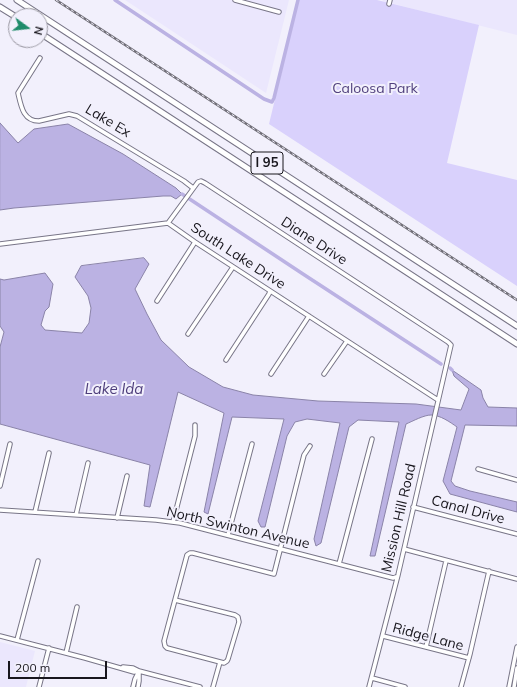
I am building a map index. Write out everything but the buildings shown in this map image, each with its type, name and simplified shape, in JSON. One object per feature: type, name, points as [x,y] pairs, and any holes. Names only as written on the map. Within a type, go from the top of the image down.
[{"type":"highway","name":"I 95","points":[[17,0],[517,326]]},
{"type":"highway","name":"I 95","points":[[48,38],[517,344]]},
{"type":"street","points":[[235,0],[279,12]]},
{"type":"street","name":"Lake Ex","points":[[40,58],[18,93],[22,109],[26,116],[34,121],[69,114],[77,116],[184,181],[193,188]]},
{"type":"street","name":"Diane Drive","points":[[193,188],[198,182],[201,181],[218,192],[448,342],[451,345],[449,354]]},
{"type":"street","points":[[0,244],[168,223],[193,188]]},
{"type":"street","name":"South Lake Drive","points":[[168,223],[438,400]]},
{"type":"street","points":[[157,302],[195,242]]},
{"type":"street","points":[[188,334],[233,266]]},
{"type":"street","points":[[226,360],[270,291]]},
{"type":"street","points":[[271,374],[309,316]]},
{"type":"street","points":[[324,374],[347,341]]},
{"type":"street","name":"Mission Hill Road","points":[[369,687],[404,549],[449,354]]},
{"type":"street","points":[[173,522],[195,436],[195,425]]},
{"type":"street","points":[[339,564],[372,439]]},
{"type":"street","points":[[0,486],[10,444]]},
{"type":"street","points":[[228,535],[252,444]]},
{"type":"street","points":[[175,600],[238,617],[239,622],[228,659],[224,663],[167,648],[165,646],[164,641],[187,555],[194,553],[274,574],[304,455],[310,446]]},
{"type":"street","points":[[35,512],[49,453]]},
{"type":"street","points":[[76,515],[88,463]]},
{"type":"street","points":[[478,470],[517,480]]},
{"type":"street","points":[[117,518],[127,476]]},
{"type":"street","name":"Canal Drive","points":[[413,507],[517,534]]},
{"type":"street","name":"North Swinton Avenue","points":[[0,510],[173,522],[194,526],[393,578],[396,577]]},
{"type":"street","points":[[404,549],[517,579]]},
{"type":"street","points":[[426,647],[446,560]]},
{"type":"street","points":[[17,640],[38,561]]},
{"type":"street","points":[[461,687],[489,572]]},
{"type":"street","points":[[66,653],[77,607]]},
{"type":"street","points":[[0,636],[200,687]]},
{"type":"street","name":"Ridge Lane","points":[[383,636],[468,658]]},
{"type":"street","points":[[509,687],[517,647]]},
{"type":"street","points":[[39,687],[49,648]]},
{"type":"street","points":[[213,687],[220,662]]},
{"type":"street","points":[[514,687],[517,668]]},
{"type":"street","points":[[133,687],[139,671]]},
{"type":"street","points":[[138,687],[139,671]]},
{"type":"street","points":[[372,678],[405,687]]},
{"type":"shaded area","points":[[125,0],[289,0],[266,93],[160,23]]},
{"type":"shaded area","points":[[517,0],[517,35],[382,1]]},
{"type":"shaded area","points":[[0,642],[35,651],[26,687],[0,687]]},
{"type":"green space","name":"Caloosa Park","points":[[299,0],[377,0],[479,25],[447,163],[517,180],[517,286],[269,124]]},
{"type":"water","points":[[0,123],[18,143],[34,129],[68,124],[123,154],[176,188],[182,194],[176,199],[171,196],[163,196],[0,210]]},
{"type":"water","name":"Lake Ida","points":[[144,258],[149,264],[135,289],[161,340],[189,367],[223,387],[253,395],[318,401],[416,404],[461,410],[469,389],[454,376],[452,370],[481,390],[488,407],[517,408],[517,426],[465,425],[451,481],[455,486],[470,491],[517,502],[517,512],[450,494],[443,481],[457,427],[445,419],[434,415],[418,418],[406,424],[375,556],[370,556],[399,422],[358,420],[349,427],[321,543],[316,546],[314,539],[340,423],[307,419],[295,422],[287,436],[265,527],[261,527],[258,521],[284,419],[232,417],[208,514],[204,512],[224,413],[178,392],[150,507],[144,506],[150,465],[0,424],[0,347],[4,332],[0,326],[0,279],[4,280],[45,273],[53,284],[49,307],[45,311],[41,325],[45,330],[82,333],[89,323],[91,308],[88,296],[75,277],[81,266]]},
{"type":"waterway","points":[[115,0],[264,99],[272,102],[298,0]]},
{"type":"waterway","points":[[182,194],[441,364]]},
{"type":"railway","points":[[56,0],[517,300]]}]
